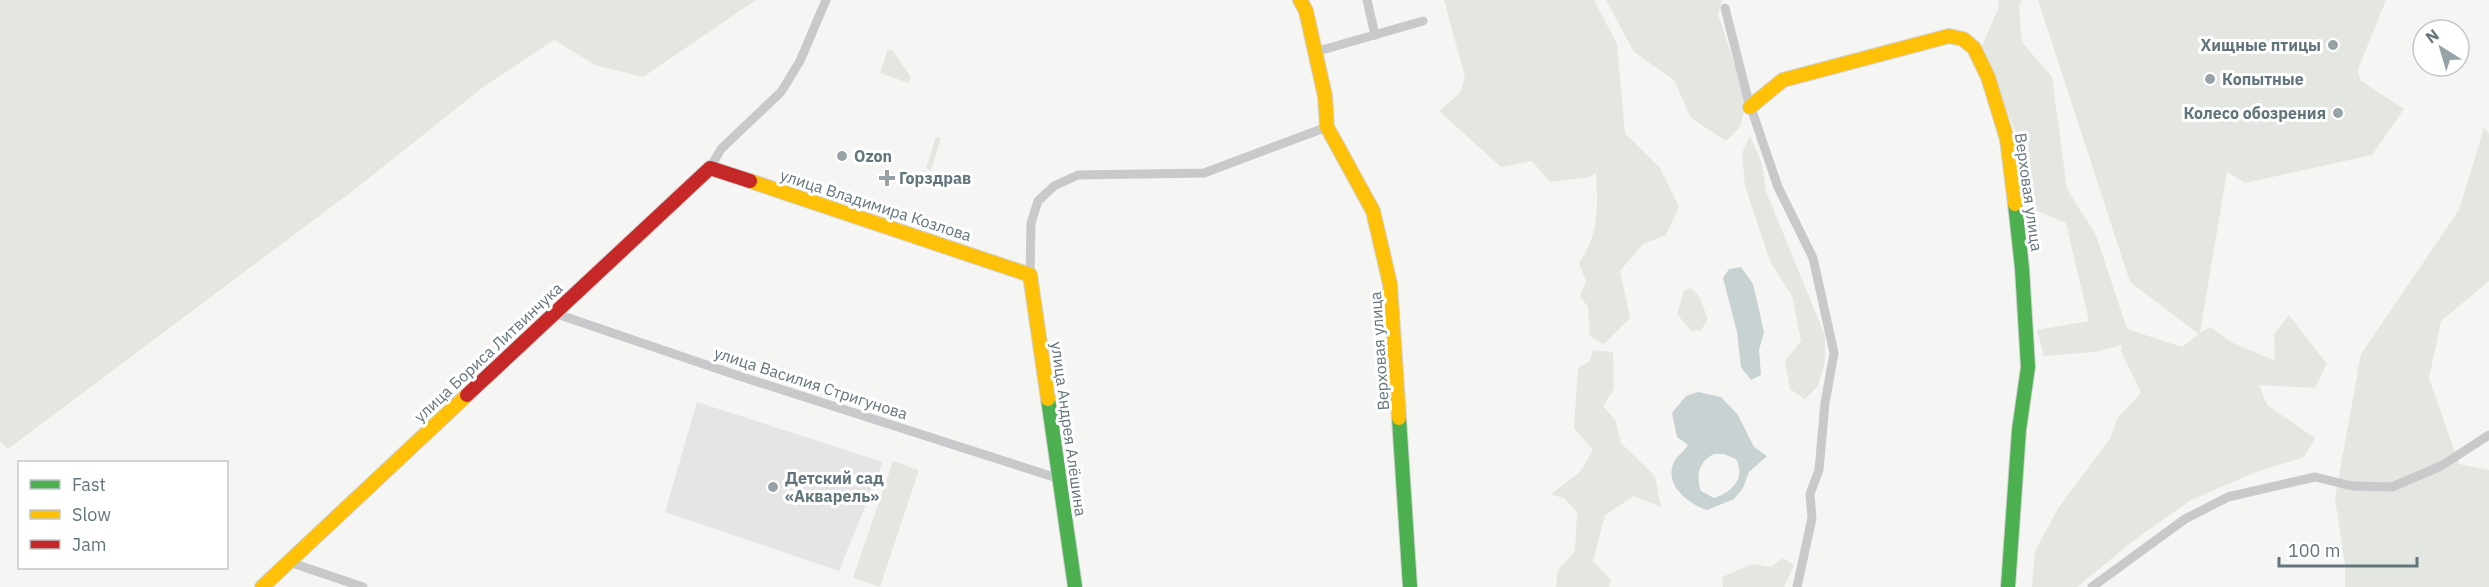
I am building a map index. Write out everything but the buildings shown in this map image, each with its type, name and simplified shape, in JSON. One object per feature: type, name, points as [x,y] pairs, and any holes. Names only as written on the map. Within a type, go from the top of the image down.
[{"type":"street","points":[[710,168],[721,149],[781,92],[800,61],[826,0]]},
{"type":"street","points":[[1030,275],[1031,223],[1038,201],[1054,186],[1078,175],[1204,173],[1327,127],[1325,96],[1306,11],[1300,0]]},
{"type":"street","points":[[1367,0],[1375,35]]},
{"type":"street","points":[[1725,8],[1750,107],[1778,187],[1813,258],[1834,354],[1819,470],[1810,494],[1812,518],[1797,587]]},
{"type":"street","points":[[1315,52],[1423,21]]},
{"type":"street","name":"Верховая улица","points":[[1750,107],[1783,80],[1949,36],[1963,39],[1974,48],[1988,77],[2007,139],[2022,268],[2028,367],[2019,430],[2008,587]]},
{"type":"street","name":"Верховая улица","points":[[1327,127],[1373,211],[1390,284],[1410,587]]},
{"type":"street","name":"улица Владимира Козлова","points":[[710,168],[1030,275]]},
{"type":"street","name":"улица Бориса Литвинчука","points":[[262,587],[710,168]]},
{"type":"street","name":"улица Андрея Алёшина","points":[[1030,275],[1075,587]]},
{"type":"street","name":"улица Василия Стригунова","points":[[554,313],[730,373],[1060,479]]},
{"type":"street","points":[[2092,587],[2185,519],[2228,497],[2315,477],[2352,486],[2392,487],[2441,466],[2489,435]]},
{"type":"street","points":[[289,562],[363,587]]},
{"type":"shaded area","points":[[0,0],[756,0],[643,77],[595,65],[554,40],[482,88],[354,190],[8,449],[0,442]]},
{"type":"shaded area","points":[[1444,0],[1594,0],[1617,44],[1625,133],[1660,168],[1679,207],[1666,235],[1643,244],[1620,271],[1630,318],[1604,344],[1590,336],[1588,307],[1580,296],[1586,281],[1579,263],[1590,242],[1596,220],[1596,173],[1590,177],[1550,182],[1532,161],[1501,167],[1439,111],[1460,93],[1465,77]]},
{"type":"shaded area","points":[[1606,0],[1722,0],[1718,14],[1747,102],[1740,127],[1726,141],[1691,118],[1674,80],[1634,52]]},
{"type":"shaded area","points":[[1998,0],[2022,0],[2019,7],[2022,42],[2052,77],[2067,189],[2096,235],[2127,329],[2182,347],[2199,334],[2130,282],[2038,0],[2386,0],[2358,69],[2360,80],[2404,109],[2372,155],[2245,183],[2227,172],[2200,333],[2210,327],[2233,343],[2275,361],[2274,334],[2289,315],[2327,364],[2315,388],[2259,385],[2267,405],[2315,438],[2304,457],[2256,472],[2191,500],[2133,541],[2077,587],[2032,587],[2035,551],[2059,507],[2110,439],[2118,417],[2141,393],[2121,351],[2122,345],[2094,352],[2044,356],[2037,330],[2089,321],[2066,223],[2020,204],[2017,135],[1980,50],[1999,7]]},
{"type":"shaded area","points":[[888,49],[893,51],[911,77],[908,83],[880,73]]},
{"type":"shaded area","points":[[2484,128],[2489,134],[2489,281],[2441,321],[2429,378],[2459,464],[2489,470],[2489,587],[2345,587],[2345,564],[2335,498],[2361,354],[2459,210]]},
{"type":"shaded area","points":[[1750,136],[1762,164],[1766,191],[1825,336],[1825,362],[1818,386],[1805,399],[1790,389],[1785,361],[1801,341],[1792,296],[1770,261],[1745,186],[1742,153]]},
{"type":"shaded area","points":[[936,137],[941,138],[931,170],[926,168]]},
{"type":"shaded area","points":[[1741,267],[1753,284],[1764,332],[1759,350],[1761,375],[1751,380],[1741,367],[1737,332],[1723,278],[1729,269]]},
{"type":"shaded area","points":[[1691,288],[1699,296],[1708,319],[1701,330],[1692,332],[1677,314],[1684,291]]},
{"type":"shaded area","points":[[1593,350],[1613,352],[1614,389],[1603,406],[1615,420],[1621,443],[1655,476],[1661,507],[1634,496],[1605,515],[1593,561],[1611,580],[1609,587],[1556,587],[1558,570],[1575,551],[1577,512],[1565,499],[1551,494],[1580,472],[1593,450],[1574,428],[1578,368],[1590,361]]},
{"type":"shaded area","points":[[1698,392],[1721,397],[1738,415],[1754,447],[1767,456],[1749,472],[1743,488],[1734,499],[1707,510],[1686,499],[1672,480],[1673,464],[1688,445],[1677,437],[1672,413],[1686,396]],"holes":[[[1714,454],[1724,454],[1736,459],[1739,466],[1738,479],[1732,488],[1714,498],[1701,491],[1700,470],[1709,457]]]},
{"type":"shaded area","name":"Детский сад «Акварель»","points":[[697,402],[883,462],[839,571],[665,512]]},
{"type":"shaded area","points":[[893,461],[919,470],[880,587],[853,578]]},
{"type":"shaded area","points":[[1783,558],[1794,565],[1784,587],[1723,587],[1722,577],[1753,564],[1771,567]]},
{"type":"traffic: fast","points":[[2008,587],[2019,430],[2028,367],[2022,268],[2015,204]]},
{"type":"traffic: fast","points":[[1048,399],[1075,587]]},
{"type":"traffic: fast","points":[[1399,418],[1410,587]]},
{"type":"traffic: slow","points":[[1300,0],[1306,11],[1325,96],[1327,127],[1373,211],[1390,284],[1399,418]]},
{"type":"traffic: slow","points":[[1750,107],[1783,80],[1949,36],[1963,39],[1974,48],[1988,77],[2007,139],[2015,204]]},
{"type":"traffic: slow","points":[[750,181],[1030,275],[1048,399]]},
{"type":"traffic: slow","points":[[262,587],[467,395]]},
{"type":"traffic: jam","points":[[467,395],[710,168],[750,181]]},
{"type":"place","name":"Хищные птицы","points":[[2333,45]]},
{"type":"place","name":"Копытные","points":[[2210,79]]},
{"type":"place","name":"Колесо обозрения","points":[[2338,113]]},
{"type":"place","name":"Ozon","points":[[842,156]]},
{"type":"place","name":"Горздрав","points":[[887,178]]},
{"type":"place","name":"Детский сад «Акварель»","points":[[773,487]]}]
